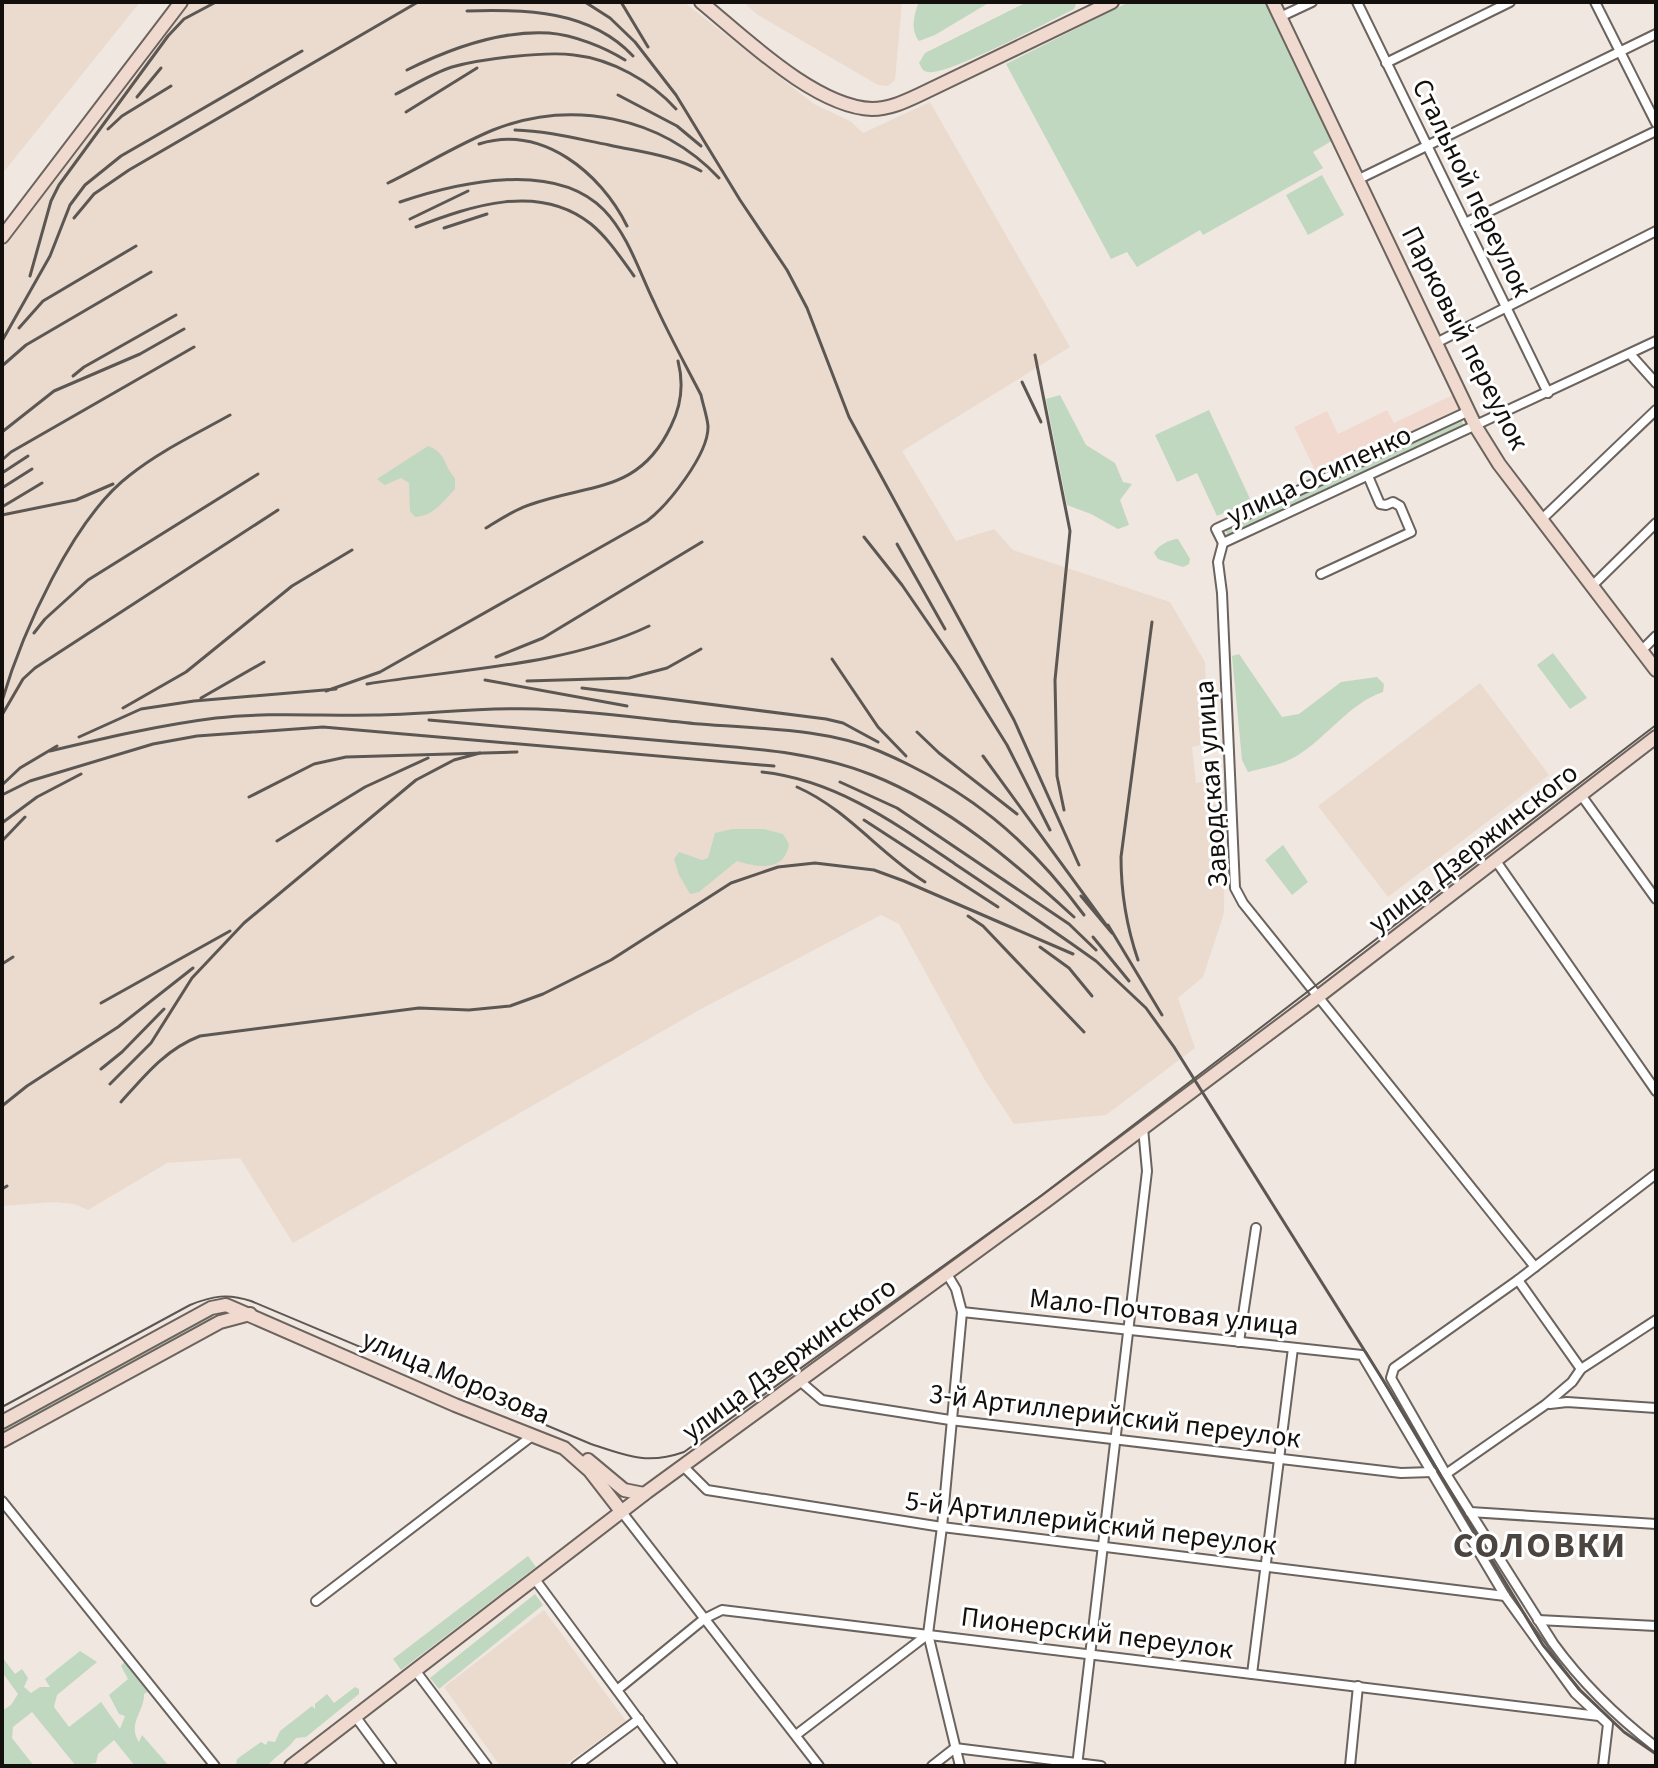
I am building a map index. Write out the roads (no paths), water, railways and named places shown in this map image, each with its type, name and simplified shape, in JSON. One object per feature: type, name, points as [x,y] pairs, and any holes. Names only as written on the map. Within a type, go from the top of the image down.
[{"type":"main road","points":[[2,237],[181,2]]},
{"type":"main road","points":[[701,2],[785,70],[840,103],[872,109],[892,106],[919,95],[1112,2]]},
{"type":"main road","name":"Парковый переулок","points":[[1273,2],[1476,427],[1499,464],[1656,670]]},
{"type":"main road","name":"улица Дзержинского","points":[[296,1764],[621,1511],[801,1382],[1143,1128],[1656,737]]},
{"type":"main road","points":[[2,1422],[211,1308],[230,1312]]},
{"type":"main road","points":[[2,1441],[230,1312]]},
{"type":"main road","name":"улица Морозова","points":[[230,1312],[250,1314],[455,1405],[564,1448],[590,1471],[621,1511]]},
{"type":"main road","points":[[564,1448],[591,1462],[624,1490],[644,1494]]},
{"type":"street","points":[[1280,17],[1312,2]]},
{"type":"street","name":"Стальной переулок","points":[[1357,2],[1548,393]]},
{"type":"street","points":[[1386,63],[1510,2]]},
{"type":"street","points":[[1595,2],[1656,123]]},
{"type":"street","points":[[1359,179],[1656,34]]},
{"type":"street","points":[[1465,223],[1656,131]]},
{"type":"street","points":[[1436,343],[1656,231]]},
{"type":"street","name":"улица Осипенко","points":[[1469,411],[1216,529],[1223,543],[1656,341]]},
{"type":"street","points":[[1630,354],[1656,383]]},
{"type":"street","points":[[1541,520],[1656,410]]},
{"type":"street","points":[[1321,574],[1411,532],[1400,506],[1393,502],[1380,504],[1368,476]]},
{"type":"street","points":[[1592,586],[1656,523]]},
{"type":"street","name":"Заводская улица","points":[[1223,543],[1218,562],[1235,888],[1243,903],[1319,996]]},
{"type":"street","points":[[1641,651],[1656,636]]},
{"type":"street","points":[[1581,795],[1656,899]]},
{"type":"street","points":[[1496,861],[1656,1091]]},
{"type":"street","points":[[1319,996],[1535,1267]]},
{"type":"street","points":[[1077,1765],[1147,1171],[1143,1128]]},
{"type":"street","points":[[1656,1174],[1518,1280],[1394,1368],[1391,1378],[1446,1474],[1538,1620],[1581,1678],[1612,1711],[1656,1747]]},
{"type":"street","points":[[1239,1342],[1256,1228]]},
{"type":"street","points":[[947,1274],[956,1289],[962,1312],[942,1527],[928,1634],[960,1766]]},
{"type":"street","points":[[1518,1280],[1581,1369]]},
{"type":"street","name":"Мало-Почтовая улица","points":[[962,1312],[1362,1355],[1432,1472]]},
{"type":"street","points":[[1446,1474],[1545,1405],[1572,1382],[1581,1369],[1656,1320]]},
{"type":"street","points":[[1252,1674],[1293,1348]]},
{"type":"street","name":"3-й Артиллерийский переулок","points":[[801,1382],[822,1400],[950,1420],[1401,1473],[1432,1472]]},
{"type":"street","points":[[1545,1405],[1567,1402],[1656,1408]]},
{"type":"street","points":[[316,1601],[532,1436]]},
{"type":"street","name":"5-й Артиллерийский переулок","points":[[683,1466],[707,1490],[942,1527],[1505,1596]]},
{"type":"street","points":[[1432,1472],[1505,1596],[1567,1683],[1608,1724],[1603,1766]]},
{"type":"street","points":[[2,1501],[215,1766]]},
{"type":"street","points":[[621,1511],[819,1766]]},
{"type":"street","points":[[1470,1512],[1656,1524]]},
{"type":"street","points":[[534,1578],[673,1766]]},
{"type":"street","name":"Пионерский переулок","points":[[617,1690],[704,1619],[722,1610],[1599,1716]]},
{"type":"street","points":[[1538,1620],[1656,1626]]},
{"type":"street","points":[[796,1735],[928,1634]]},
{"type":"street","points":[[415,1670],[487,1766]]},
{"type":"street","points":[[1350,1766],[1358,1686]]},
{"type":"street","points":[[355,1716],[392,1766]]},
{"type":"street","points":[[576,1766],[639,1719]]},
{"type":"street","points":[[932,1766],[955,1748],[1101,1766]]},
{"type":"tram line","points":[[2,1407],[190,1305],[227,1296],[251,1301],[591,1444],[648,1458],[684,1452],[1042,1195],[1656,725]]},
{"type":"railway","points":[[30,276],[51,201],[59,185],[168,36],[184,19],[216,2]]},
{"type":"railway","points":[[74,218],[94,194],[129,170],[418,2]]},
{"type":"railway","points":[[585,2],[610,18],[635,42],[676,95],[787,270],[807,308],[849,417],[1014,720],[1079,865]]},
{"type":"railway","points":[[621,2],[648,47]]},
{"type":"railway","points":[[467,11],[534,12],[577,21],[597,29],[633,56]]},
{"type":"railway","points":[[407,70],[476,42],[531,33],[559,34],[578,39],[625,60]]},
{"type":"railway","points":[[2,341],[50,256],[70,205],[85,185],[121,156],[302,51]]},
{"type":"railway","points":[[396,94],[452,67],[513,56],[562,54],[588,57],[616,66],[655,89],[676,109]]},
{"type":"railway","points":[[137,97],[161,68]]},
{"type":"railway","points":[[406,112],[477,68]]},
{"type":"railway","points":[[108,129],[122,116],[171,86]]},
{"type":"railway","points":[[618,95],[677,126],[701,146]]},
{"type":"railway","points":[[388,183],[493,130],[523,121],[583,115],[643,127],[696,157],[719,178]]},
{"type":"railway","points":[[515,130],[656,155],[701,171]]},
{"type":"railway","points":[[479,144],[502,140],[525,141],[547,147],[567,158],[602,188],[627,226]]},
{"type":"railway","points":[[326,691],[380,672],[647,521],[686,478],[707,437],[708,426],[701,395],[626,242],[604,210],[584,194],[533,180],[506,180],[450,188],[400,202]]},
{"type":"railway","points":[[410,219],[468,191]]},
{"type":"railway","points":[[416,227],[459,212],[505,202],[549,204],[571,211],[591,224],[609,242],[634,276]]},
{"type":"railway","points":[[444,228],[487,214]]},
{"type":"railway","points":[[19,328],[43,301],[136,246]]},
{"type":"railway","points":[[2,366],[26,345],[151,272]]},
{"type":"railway","points":[[73,376],[176,315]]},
{"type":"railway","points":[[2,432],[54,391],[140,354],[184,329]]},
{"type":"railway","points":[[2,460],[194,347]]},
{"type":"railway","points":[[1035,355],[1070,531],[1055,680],[1057,776],[1064,810]]},
{"type":"railway","points":[[486,528],[523,507],[610,483],[644,464],[658,448],[678,410],[681,386],[678,361]]},
{"type":"railway","points":[[1022,382],[1041,422]]},
{"type":"railway","points":[[2,701],[36,611],[70,547],[89,519],[109,494],[142,466],[230,415]]},
{"type":"railway","points":[[2,473],[28,456]]},
{"type":"railway","points":[[2,488],[32,469]]},
{"type":"railway","points":[[34,633],[88,580],[258,474]]},
{"type":"railway","points":[[2,507],[42,483]]},
{"type":"railway","points":[[2,515],[76,500],[113,484]]},
{"type":"railway","points":[[2,715],[23,679],[35,668],[278,510]]},
{"type":"railway","points":[[864,537],[902,585],[957,665],[1007,745],[1050,830]]},
{"type":"railway","points":[[496,657],[543,638],[702,542]]},
{"type":"railway","points":[[897,544],[945,629]]},
{"type":"railway","points":[[123,708],[186,672],[292,586],[352,550]]},
{"type":"railway","points":[[1138,960],[1125,909],[1121,857],[1152,622]]},
{"type":"railway","points":[[367,684],[547,658],[582,650],[649,626]]},
{"type":"railway","points":[[527,681],[629,678],[667,668],[701,649]]},
{"type":"railway","points":[[832,659],[878,727],[906,756]]},
{"type":"railway","points":[[201,698],[264,662]]},
{"type":"railway","points":[[485,680],[627,706]]},
{"type":"railway","points":[[582,688],[826,719],[843,723],[878,742]]},
{"type":"railway","points":[[79,737],[141,709],[194,701],[336,689]]},
{"type":"railway","points":[[50,751],[153,728],[236,716],[496,709],[578,711],[813,734],[858,743],[879,751],[968,799],[1018,839],[1084,915]]},
{"type":"railway","points":[[429,720],[751,748],[800,755],[848,767],[900,788],[954,819],[1004,856],[1074,917]]},
{"type":"railway","points":[[2,795],[30,781],[153,744],[197,736],[323,727],[774,766]]},
{"type":"railway","points":[[917,732],[1017,814]]},
{"type":"railway","points":[[2,785],[20,768],[57,746]]},
{"type":"railway","points":[[249,797],[314,764],[346,757],[517,752]]},
{"type":"railway","points":[[110,1084],[151,1043],[192,978],[244,923],[416,780],[454,760],[480,753]]},
{"type":"railway","points":[[983,756],[1112,933],[1081,896]]},
{"type":"railway","points":[[277,841],[365,787],[428,758]]},
{"type":"railway","points":[[762,772],[815,784],[840,794],[910,833],[1096,961],[1146,1008],[1174,1047],[1388,1388],[1543,1645],[1580,1690],[1624,1732],[1656,1754]]},
{"type":"railway","points":[[2,823],[37,797],[81,774]]},
{"type":"railway","points":[[840,782],[897,808],[1069,924],[1096,950]]},
{"type":"railway","points":[[797,787],[832,807],[925,882]]},
{"type":"railway","points":[[2,841],[25,817]]},
{"type":"railway","points":[[864,820],[998,907]]},
{"type":"railway","points":[[121,1102],[166,1055],[200,1036],[419,1008],[469,1010],[510,1006],[543,994],[611,960],[731,883],[778,867],[815,863],[874,870],[1073,954]]},
{"type":"railway","points":[[968,916],[983,926],[1084,1032]]},
{"type":"railway","points":[[1108,925],[1162,1015]]},
{"type":"railway","points":[[101,1003],[230,931]]},
{"type":"railway","points":[[1093,937],[1129,981]]},
{"type":"railway","points":[[1040,947],[1069,968],[1092,996]]},
{"type":"railway","points":[[2,964],[13,957]]},
{"type":"railway","points":[[2,1106],[27,1086],[118,1027],[193,968]]},
{"type":"railway","points":[[101,1069],[164,1009]]},
{"type":"railway","points":[[2,1189],[7,1186]]},
{"type":"district","name":"СОЛОВКИ","points":[[1540,1545]]}]
